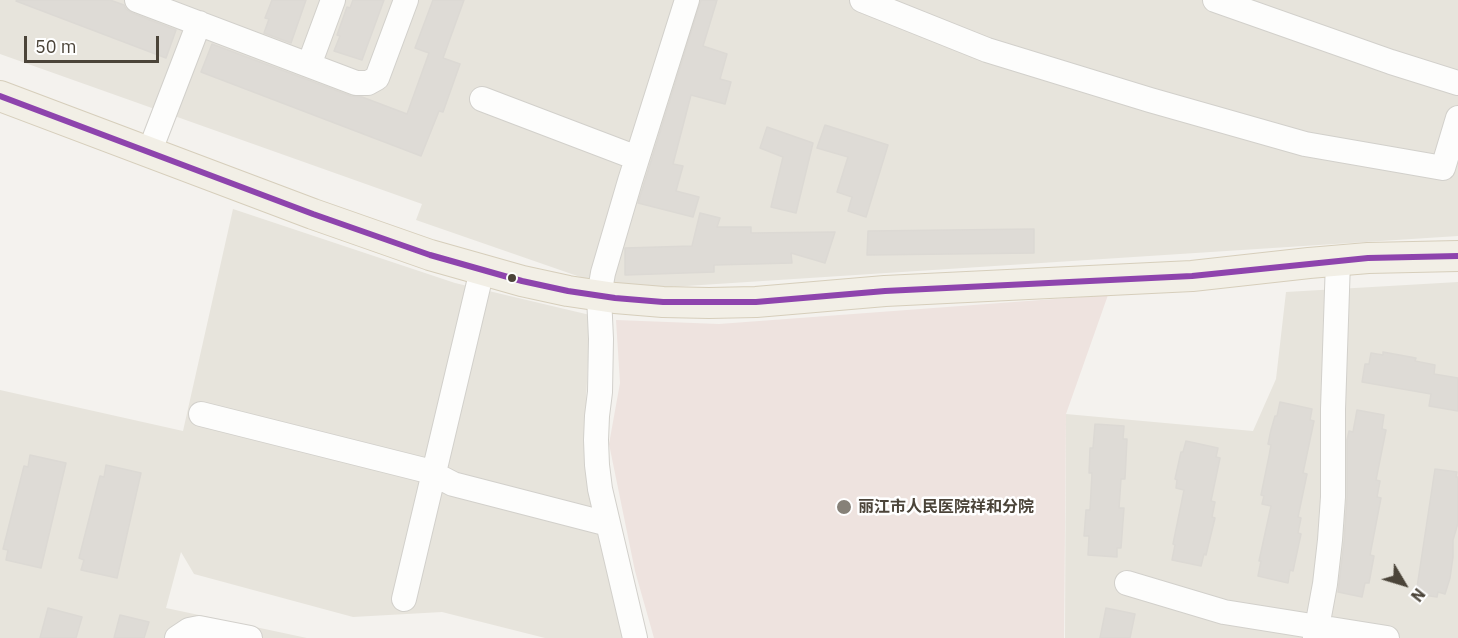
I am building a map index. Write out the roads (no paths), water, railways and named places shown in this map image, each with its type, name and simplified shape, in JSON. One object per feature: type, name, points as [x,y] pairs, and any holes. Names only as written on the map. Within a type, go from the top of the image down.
[{"type":"main road","points":[[0,96],[371,236],[482,270],[568,291],[599,296],[663,302],[756,302],[885,291],[1192,276],[1251,268],[1338,261],[1453,261]]},
{"type":"street","points":[[137,0],[356,83],[368,83],[377,78],[406,0]]},
{"type":"street","points":[[309,65],[333,0]]},
{"type":"street","points":[[635,638],[600,489],[596,440],[600,392],[599,296],[603,273],[637,158],[687,0]]},
{"type":"street","points":[[862,0],[987,50],[1305,144],[1443,168],[1458,118]]},
{"type":"street","points":[[1215,0],[1458,83]]},
{"type":"street","points":[[149,153],[199,23]]},
{"type":"street","points":[[482,99],[637,158]]},
{"type":"street","points":[[1317,633],[1330,540],[1333,497],[1333,409],[1338,261]]},
{"type":"street","points":[[404,598],[482,270]]},
{"type":"street","points":[[201,414],[428,471],[453,484],[608,524]]},
{"type":"street","points":[[1127,583],[1224,612],[1317,633],[1387,638]]},
{"type":"street","points":[[177,638],[189,630],[199,628],[244,637]]},
{"type":"place","name":"丽江市人民医院祥和分院","points":[[844,507]]}]
